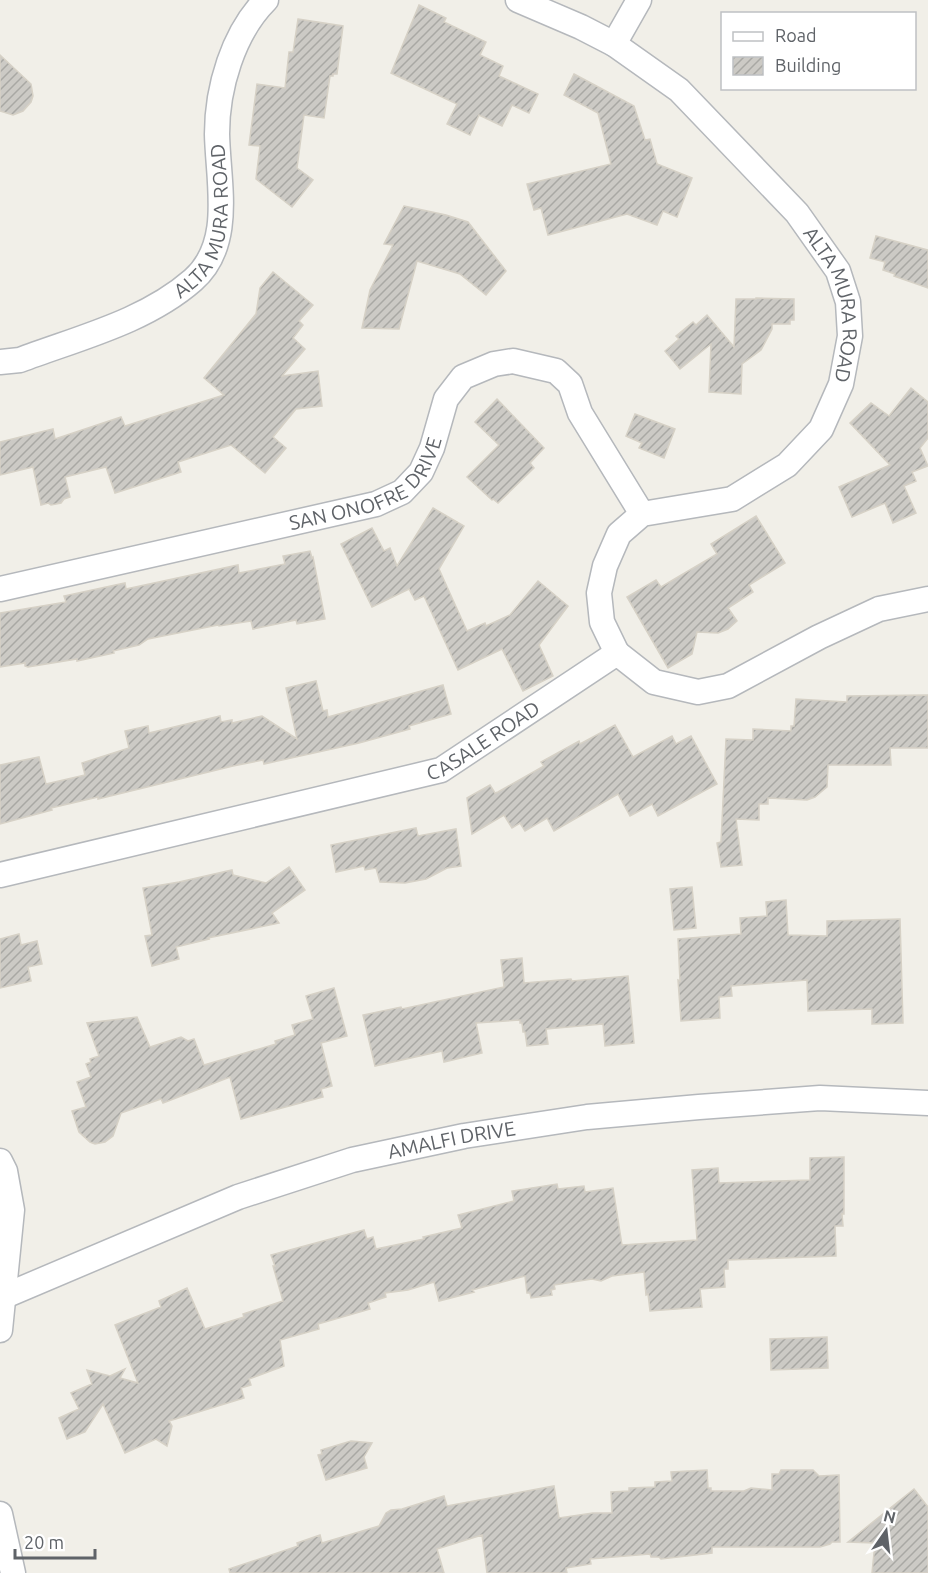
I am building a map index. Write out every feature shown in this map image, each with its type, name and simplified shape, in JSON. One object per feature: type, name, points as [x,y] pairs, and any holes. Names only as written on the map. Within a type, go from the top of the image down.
[{"type":"street","name":"ALTA MURA ROAD","points":[[0,362],[20,360],[144,314],[192,281],[203,270],[215,245],[222,222],[217,131],[222,90],[233,50],[252,17],[266,0]]},
{"type":"street","name":"ALTA MURA ROAD","points":[[518,0],[614,44],[679,90],[797,213],[838,271],[848,302],[850,336],[840,384],[821,429],[788,465],[732,499],[642,514]]},
{"type":"street","points":[[614,44],[639,0]]},
{"type":"street","name":"SAN ONOFRE DRIVE","points":[[0,590],[376,504],[402,492],[421,472],[432,448],[446,399],[463,377],[494,364],[513,361],[556,371],[570,384],[580,413],[642,514]]},
{"type":"street","points":[[642,514],[619,534],[605,566],[599,593],[602,622],[617,653],[654,682],[698,692],[728,686],[879,609],[928,599]]},
{"type":"street","name":"CASALE ROAD","points":[[0,875],[441,770],[617,653]]},
{"type":"street","name":"AMALFI DRIVE","points":[[2,1297],[238,1197],[352,1160],[464,1136],[587,1117],[820,1098],[928,1103]]},
{"type":"street","points":[[0,1161],[5,1171],[12,1210],[0,1330]]},
{"type":"street","points":[[0,1514],[13,1573]]},
{"type":"building","points":[[419,5],[446,18],[444,22],[486,42],[480,55],[503,66],[499,76],[538,94],[529,113],[512,105],[502,126],[479,115],[470,135],[447,124],[457,104],[391,73]]},
{"type":"building","points":[[298,19],[343,26],[337,74],[330,76],[324,118],[304,115],[297,168],[313,180],[292,207],[256,179],[260,146],[249,145],[257,84],[285,88],[289,52],[293,52]]},
{"type":"building","points":[[0,55],[31,84],[33,96],[31,102],[23,111],[13,115],[0,111]]},
{"type":"building","points":[[574,74],[634,106],[645,140],[650,139],[657,164],[692,178],[677,217],[663,211],[657,225],[627,214],[548,235],[541,208],[534,210],[527,184],[611,164],[598,113],[564,95]]},
{"type":"building","points":[[404,206],[468,222],[506,271],[486,295],[460,274],[417,261],[399,329],[362,328],[370,290],[393,245],[384,244]]},
{"type":"building","points":[[876,236],[928,250],[928,288],[894,276],[895,274],[883,270],[885,262],[870,258]]},
{"type":"building","points":[[273,272],[313,305],[299,321],[303,325],[293,338],[305,349],[282,376],[318,371],[322,406],[296,409],[273,437],[286,448],[265,473],[231,445],[178,462],[181,472],[115,493],[106,467],[65,477],[70,497],[61,503],[51,505],[48,503],[41,505],[33,467],[0,475],[0,442],[53,429],[55,439],[121,417],[125,426],[224,395],[204,378],[256,314],[260,288]]},
{"type":"building","points":[[736,299],[794,299],[794,320],[790,320],[790,324],[772,324],[772,329],[761,350],[742,364],[741,394],[709,392],[711,344],[680,369],[665,351],[679,339],[676,336],[693,322],[696,325],[707,315],[734,347]]},
{"type":"building","points":[[911,388],[928,402],[928,438],[920,448],[928,466],[912,472],[916,481],[904,486],[916,513],[893,523],[885,503],[852,517],[839,487],[890,465],[850,423],[871,403],[889,416]]},
{"type":"building","points":[[497,399],[544,448],[530,463],[534,468],[498,503],[467,477],[499,445],[475,422]]},
{"type":"building","points":[[635,414],[675,429],[664,458],[639,448],[642,443],[626,436]]},
{"type":"building","points":[[433,508],[464,526],[439,569],[467,631],[485,623],[486,626],[510,615],[538,581],[568,606],[539,645],[553,676],[523,691],[502,649],[458,670],[424,596],[415,600],[409,589],[372,607],[341,544],[372,528],[384,551],[390,548],[397,566]]},
{"type":"building","points":[[756,516],[785,563],[749,585],[753,592],[728,608],[737,621],[728,629],[718,633],[697,632],[692,654],[668,668],[627,597],[656,580],[661,587],[717,554],[711,544]]},
{"type":"building","points":[[310,551],[325,619],[297,624],[296,620],[253,629],[251,621],[218,625],[148,639],[139,645],[113,651],[114,653],[77,661],[77,659],[28,667],[25,663],[0,667],[0,613],[66,602],[64,596],[125,583],[126,589],[238,565],[239,573],[285,564],[283,556]]},
{"type":"building","points":[[316,681],[323,711],[327,710],[328,717],[443,685],[451,714],[409,726],[410,729],[359,743],[264,764],[263,760],[233,766],[51,808],[52,810],[0,824],[0,765],[39,757],[46,784],[85,775],[82,763],[129,748],[125,731],[148,726],[149,733],[220,716],[221,722],[232,720],[232,723],[262,716],[297,739],[286,688]]},
{"type":"building","points":[[928,695],[928,748],[890,748],[891,765],[828,765],[827,787],[815,797],[807,800],[768,798],[768,804],[759,804],[759,820],[736,819],[742,865],[721,867],[717,843],[721,842],[726,739],[753,740],[753,729],[791,731],[791,726],[794,726],[796,699],[847,702],[847,696]]},
{"type":"building","points":[[615,725],[633,757],[672,736],[676,744],[691,736],[717,784],[658,816],[652,804],[630,816],[618,794],[554,831],[547,818],[525,831],[520,823],[512,828],[504,815],[472,834],[467,798],[490,785],[495,793],[498,792],[544,766],[541,762]]},
{"type":"building","points":[[416,828],[418,836],[456,829],[461,866],[447,868],[426,879],[405,883],[380,882],[376,868],[365,870],[364,866],[336,872],[331,845]]},
{"type":"building","points":[[289,867],[305,890],[272,913],[279,923],[176,947],[179,959],[152,966],[145,936],[152,935],[143,888],[232,870],[233,875],[266,883]]},
{"type":"building","points":[[692,887],[696,928],[674,930],[670,889]]},
{"type":"building","points":[[786,900],[788,935],[827,936],[827,921],[900,919],[903,1023],[872,1024],[872,1009],[808,1011],[807,980],[731,986],[732,996],[719,997],[720,1018],[681,1021],[678,939],[741,934],[740,918],[767,916],[766,902]]},
{"type":"building","points":[[19,934],[21,945],[37,941],[42,964],[28,967],[31,981],[0,988],[0,939]]},
{"type":"building","points":[[522,958],[524,983],[628,976],[634,1043],[605,1046],[603,1024],[546,1029],[548,1044],[527,1046],[520,1020],[476,1023],[482,1053],[444,1062],[442,1051],[375,1066],[363,1015],[504,987],[501,960]]},
{"type":"building","points":[[334,988],[347,1036],[321,1043],[332,1086],[321,1089],[323,1097],[241,1119],[230,1077],[163,1103],[161,1099],[121,1113],[113,1136],[105,1142],[95,1144],[79,1132],[72,1111],[86,1107],[77,1082],[91,1077],[86,1064],[91,1062],[90,1059],[99,1056],[87,1023],[137,1017],[150,1047],[181,1037],[188,1041],[194,1039],[204,1065],[276,1044],[275,1041],[295,1035],[292,1025],[313,1019],[306,996]]},
{"type":"building","points":[[844,1157],[844,1214],[842,1214],[843,1226],[835,1226],[836,1256],[728,1260],[728,1269],[724,1269],[725,1287],[700,1289],[702,1307],[650,1311],[644,1272],[612,1276],[601,1281],[592,1279],[554,1285],[555,1289],[551,1290],[552,1295],[531,1298],[530,1293],[527,1293],[525,1276],[439,1301],[434,1282],[408,1290],[385,1293],[386,1297],[368,1303],[370,1309],[318,1324],[319,1329],[280,1340],[284,1366],[249,1379],[251,1385],[241,1388],[244,1398],[169,1421],[172,1426],[167,1446],[156,1439],[125,1453],[103,1404],[85,1432],[67,1439],[59,1418],[79,1409],[71,1393],[92,1384],[87,1370],[110,1376],[125,1369],[120,1378],[138,1383],[115,1325],[161,1307],[159,1301],[187,1288],[205,1329],[244,1317],[243,1314],[283,1301],[271,1255],[364,1230],[367,1239],[373,1237],[376,1249],[424,1239],[423,1237],[462,1228],[458,1215],[514,1201],[512,1191],[557,1184],[558,1189],[584,1186],[585,1192],[613,1188],[622,1245],[697,1240],[692,1170],[718,1168],[719,1183],[810,1180],[810,1158]]},
{"type":"building","points":[[827,1337],[828,1368],[771,1370],[770,1339]]},
{"type":"building","points":[[351,1441],[372,1443],[364,1457],[367,1468],[326,1480],[318,1455],[322,1454],[321,1450]]},
{"type":"building","points":[[707,1470],[708,1488],[711,1488],[711,1491],[744,1491],[751,1488],[772,1490],[772,1474],[779,1474],[781,1470],[813,1470],[819,1476],[839,1475],[840,1542],[832,1542],[820,1547],[712,1547],[712,1553],[661,1559],[651,1557],[650,1554],[590,1559],[591,1564],[566,1568],[567,1573],[487,1573],[482,1535],[437,1549],[444,1573],[230,1573],[229,1569],[298,1546],[297,1543],[320,1535],[322,1543],[379,1526],[386,1513],[391,1510],[402,1509],[444,1496],[447,1506],[554,1486],[559,1518],[612,1513],[611,1492],[629,1491],[629,1488],[655,1487],[655,1482],[672,1481],[671,1472]]},
{"type":"building","points":[[914,1489],[928,1507],[928,1573],[872,1573],[875,1543],[848,1542]]}]
